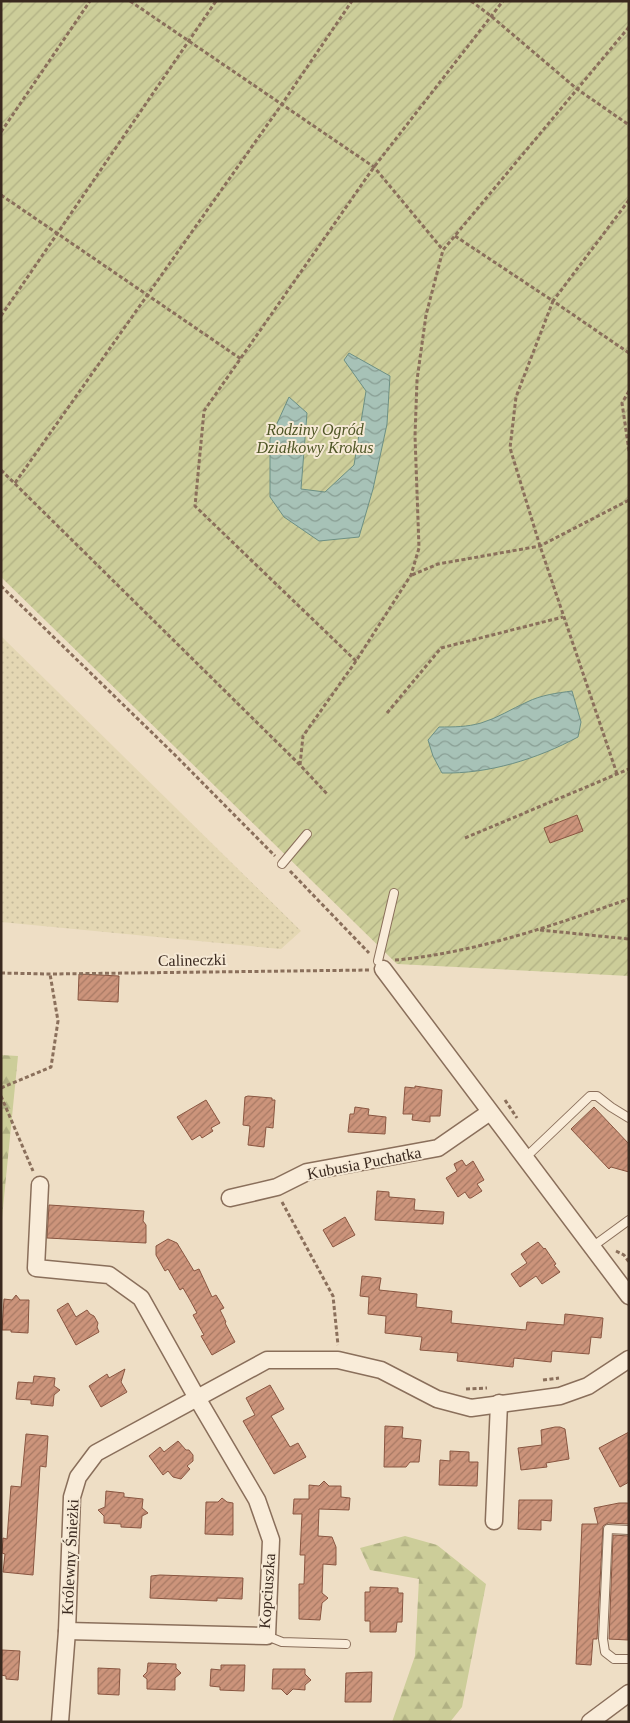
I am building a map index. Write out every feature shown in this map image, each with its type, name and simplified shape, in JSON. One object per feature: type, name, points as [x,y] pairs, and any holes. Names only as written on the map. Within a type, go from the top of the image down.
[{"type":"street","points":[[380,965],[629,1296]]},
{"type":"street","name":"Kubusia Puchatka","points":[[230,1198],[277,1187],[307,1172],[438,1148],[490,1112]]},
{"type":"street","points":[[40,1185],[36,1268],[110,1274],[141,1298],[196,1398]]},
{"type":"street","name":"Królewny Śnieżki","points":[[60,1722],[67,1632],[72,1497],[78,1477],[96,1453],[267,1360],[338,1360],[381,1370],[437,1399],[471,1408],[497,1395],[560,1396],[588,1386],[629,1359]]},
{"type":"street","points":[[494,1522],[497,1395]]},
{"type":"street","name":"Kopciuszka","points":[[67,1632],[267,1636],[271,1540],[257,1500],[196,1398]]},
{"type":"street","points":[[590,1722],[629,1693]]},
{"type":"lane","points":[[282,864],[307,834]]},
{"type":"lane","points":[[380,965],[394,893]]},
{"type":"lane","points":[[525,1158],[590,1096],[597,1096],[629,1118]]},
{"type":"lane","points":[[592,1247],[629,1220]]},
{"type":"lane","points":[[629,1530],[608,1529],[603,1639],[605,1652],[614,1659],[629,1659]]},
{"type":"lane","points":[[267,1636],[282,1642],[346,1644]]},
{"type":"path","points":[[1,132],[90,1]]},
{"type":"path","points":[[130,1],[374,167],[443,250]]},
{"type":"path","points":[[1,316],[216,1]]},
{"type":"path","points":[[15,483],[282,104],[352,1]]},
{"type":"path","points":[[471,1],[577,89],[629,125]]},
{"type":"path","points":[[356,661],[195,506],[204,411],[374,167],[503,1]]},
{"type":"path","points":[[300,765],[303,736],[356,661],[411,575],[419,548],[415,436],[417,380],[426,315],[443,250],[629,27]]},
{"type":"path","points":[[1,195],[241,359]]},
{"type":"path","points":[[617,774],[540,546],[510,448],[516,397],[553,300],[629,200]]},
{"type":"path","points":[[455,236],[553,300],[629,353]]},
{"type":"path","points":[[629,391],[622,403],[629,451]]},
{"type":"path","points":[[1,470],[300,765],[328,795]]},
{"type":"path","points":[[411,575],[438,564],[540,546],[629,500]]},
{"type":"path","points":[[1,586],[174,754],[380,965]]},
{"type":"path","points":[[388,713],[440,648],[564,617]]},
{"type":"path","points":[[465,838],[629,770]]},
{"type":"path","name":"Calineczki","points":[[1,973],[50,974],[380,965],[463,950],[537,930],[629,899]]},
{"type":"path","points":[[537,930],[629,938]]},
{"type":"path","points":[[1,1088],[51,1066],[58,1021],[50,974]]},
{"type":"path","points":[[1,1096],[40,1185]]},
{"type":"path","points":[[288,1198],[282,1203],[334,1296],[339,1348],[330,1347]]},
{"type":"path","points":[[541,1380],[560,1378]]},
{"type":"path","points":[[466,1389],[497,1395]]},
{"type":"shaded area","points":[[1,636],[301,931],[281,949],[1,922]]},
{"type":"green space","name":"Rodziny Ogród Działkowy Krokus","points":[[1,1],[629,1],[629,976],[397,964],[1,577]]},
{"type":"green space","points":[[1,1055],[18,1056],[1,1228]]},
{"type":"green space","points":[[405,1536],[437,1545],[486,1584],[462,1707],[450,1722],[392,1722],[415,1656],[419,1579],[370,1570],[360,1548]]},
{"type":"water","points":[[349,353],[390,376],[387,424],[373,489],[359,537],[319,541],[284,517],[270,497],[270,439],[289,397],[307,413],[301,489],[325,492],[354,465],[366,391],[344,360]]},
{"type":"water","points":[[572,691],[581,722],[578,737],[546,752],[512,764],[477,771],[442,773],[433,756],[428,740],[439,727],[466,726],[481,723],[538,698]]},
{"type":"building","points":[[577,815],[583,831],[550,843],[544,828]]},
{"type":"building","points":[[79,974],[119,976],[118,1002],[78,1000]]},
{"type":"building","points":[[415,1086],[442,1090],[440,1116],[430,1116],[430,1122],[412,1120],[413,1114],[403,1114],[405,1087],[415,1088]]},
{"type":"building","points":[[245,1097],[272,1098],[272,1100],[275,1100],[273,1128],[266,1127],[264,1147],[248,1145],[250,1126],[243,1125]]},
{"type":"building","points":[[206,1100],[220,1123],[211,1128],[213,1131],[202,1138],[200,1135],[192,1140],[177,1117]]},
{"type":"building","points":[[355,1107],[369,1109],[368,1115],[386,1117],[385,1134],[348,1132],[350,1114],[354,1114]]},
{"type":"building","points":[[594,1107],[629,1144],[629,1172],[611,1167],[609,1169],[571,1129]]},
{"type":"building","points":[[462,1160],[466,1166],[473,1161],[484,1180],[477,1184],[482,1191],[471,1198],[465,1192],[458,1197],[446,1178],[457,1171],[454,1164]]},
{"type":"building","points":[[377,1191],[389,1192],[389,1197],[415,1199],[414,1210],[444,1212],[443,1224],[375,1220]]},
{"type":"building","points":[[49,1205],[144,1211],[143,1221],[146,1225],[146,1243],[47,1238]]},
{"type":"building","points":[[345,1217],[355,1235],[333,1247],[323,1230]]},
{"type":"building","points":[[168,1239],[177,1243],[194,1271],[199,1269],[212,1297],[216,1295],[224,1308],[220,1310],[235,1342],[212,1355],[201,1336],[204,1335],[193,1315],[197,1313],[190,1300],[183,1288],[180,1290],[168,1269],[165,1271],[156,1255],[156,1246]]},
{"type":"building","points":[[538,1242],[545,1248],[560,1272],[542,1284],[536,1276],[520,1287],[511,1274],[527,1263],[521,1254]]},
{"type":"building","points":[[362,1276],[381,1278],[379,1290],[417,1294],[416,1307],[452,1311],[451,1323],[526,1330],[527,1322],[564,1325],[565,1314],[603,1318],[601,1338],[591,1337],[589,1354],[552,1351],[551,1362],[514,1358],[513,1367],[457,1361],[458,1353],[420,1350],[422,1337],[385,1333],[386,1316],[368,1314],[369,1297],[360,1296]]},
{"type":"building","points":[[16,1295],[20,1300],[29,1300],[28,1333],[2,1330],[4,1299],[12,1300]]},
{"type":"building","points":[[68,1303],[76,1317],[87,1310],[98,1323],[99,1332],[76,1345],[57,1310]]},
{"type":"building","points":[[125,1369],[121,1382],[127,1392],[101,1407],[89,1386],[107,1374],[109,1378]]},
{"type":"building","points":[[34,1376],[55,1378],[54,1386],[60,1390],[54,1395],[53,1406],[31,1404],[31,1400],[16,1399],[18,1382],[33,1383]]},
{"type":"building","points":[[270,1385],[284,1409],[271,1416],[290,1447],[298,1443],[306,1457],[274,1474],[243,1421],[255,1415],[246,1398]]},
{"type":"building","points":[[385,1426],[403,1427],[402,1438],[421,1440],[419,1462],[410,1462],[406,1467],[384,1467]]},
{"type":"building","points":[[555,1427],[565,1429],[569,1459],[546,1463],[547,1467],[521,1470],[518,1448],[542,1445],[541,1430]]},
{"type":"building","points":[[629,1432],[629,1482],[620,1487],[599,1448]]},
{"type":"building","points":[[26,1434],[48,1436],[46,1467],[40,1466],[33,1575],[3,1572],[5,1554],[2,1553],[3,1538],[7,1539],[11,1486],[21,1487]]},
{"type":"building","points":[[178,1441],[193,1455],[193,1461],[187,1466],[190,1469],[181,1479],[173,1477],[168,1471],[163,1475],[149,1456],[160,1447],[164,1452]]},
{"type":"building","points":[[450,1451],[469,1452],[469,1462],[478,1462],[477,1486],[439,1485],[440,1460],[450,1461]]},
{"type":"building","points":[[324,1481],[329,1486],[341,1486],[341,1497],[350,1498],[349,1510],[319,1509],[318,1536],[332,1537],[336,1547],[336,1565],[323,1564],[322,1593],[328,1598],[322,1603],[320,1620],[299,1619],[299,1584],[304,1584],[305,1555],[300,1555],[302,1514],[293,1514],[294,1499],[309,1499],[309,1485],[319,1486]]},
{"type":"building","points":[[106,1491],[124,1493],[124,1497],[143,1499],[142,1508],[148,1513],[142,1516],[141,1528],[121,1527],[121,1524],[104,1523],[104,1516],[98,1510],[105,1507]]},
{"type":"building","points":[[222,1498],[227,1502],[233,1503],[233,1535],[205,1534],[206,1502],[218,1502]]},
{"type":"building","points":[[519,1500],[552,1500],[551,1521],[541,1520],[541,1530],[518,1529]]},
{"type":"building","points":[[629,1503],[629,1524],[608,1523],[603,1526],[597,1639],[593,1639],[591,1665],[576,1664],[582,1524],[598,1524],[594,1508]]},
{"type":"building","points":[[613,1535],[629,1536],[628,1640],[609,1639]]},
{"type":"building","points":[[151,1576],[243,1578],[242,1599],[217,1598],[217,1601],[150,1598]]},
{"type":"building","points":[[370,1587],[398,1588],[398,1593],[403,1593],[402,1622],[397,1622],[396,1632],[370,1632],[370,1621],[365,1621],[365,1592],[370,1592]]},
{"type":"building","points":[[2,1650],[20,1651],[18,1680],[6,1679],[6,1676],[1,1675]]},
{"type":"building","points":[[148,1663],[176,1664],[176,1668],[181,1673],[175,1678],[175,1690],[147,1689],[147,1679],[143,1676],[147,1672]]},
{"type":"building","points":[[221,1665],[245,1665],[244,1691],[220,1690],[220,1687],[210,1686],[211,1669],[221,1670]]},
{"type":"building","points":[[98,1668],[120,1669],[119,1695],[98,1694]]},
{"type":"building","points":[[273,1669],[305,1669],[305,1674],[311,1680],[305,1685],[305,1690],[293,1689],[287,1695],[281,1689],[272,1689]]},
{"type":"building","points":[[372,1672],[371,1702],[345,1702],[346,1673]]}]
